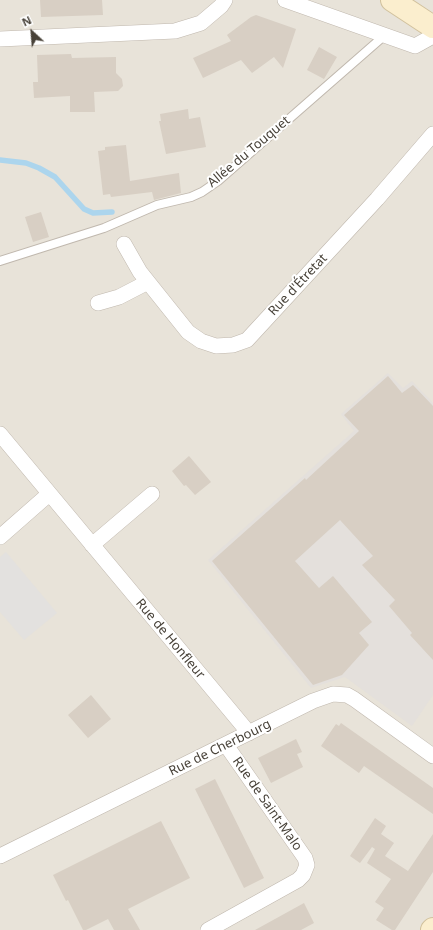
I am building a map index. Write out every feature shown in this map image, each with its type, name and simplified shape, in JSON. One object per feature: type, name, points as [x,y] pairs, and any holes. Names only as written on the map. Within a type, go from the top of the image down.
[{"type":"main road","points":[[392,0],[433,27]]},
{"type":"street","points":[[0,39],[175,31],[200,22],[221,6],[225,0]]},
{"type":"street","points":[[285,0],[415,46],[433,36]]},
{"type":"street","name":"Rue d'Étretat","points":[[124,244],[140,272],[188,332],[201,341],[216,346],[233,345],[247,340],[377,199],[433,134]]},
{"type":"street","points":[[98,303],[119,298],[148,282]]},
{"type":"street","name":"Rue de Honfleur","points":[[0,434],[248,733]]},
{"type":"street","points":[[0,537],[49,494]]},
{"type":"street","points":[[92,545],[152,494]]},
{"type":"street","name":"Rue de Cherbourg","points":[[0,856],[313,701],[333,694],[347,695],[354,699],[433,756]]},
{"type":"street","name":"Rue de Saint-Malo","points":[[208,930],[298,880],[303,875],[307,864],[305,858],[226,745]]},
{"type":"lane","name":"Allée du Touquet","points":[[0,261],[104,228],[157,205],[191,197],[202,192],[218,181],[385,35]]},
{"type":"shaded area","points":[[0,0],[433,0],[433,930],[0,930]]},
{"type":"shaded area","points":[[388,373],[403,388],[412,381],[433,403],[433,695],[412,726],[345,677],[311,688],[208,560],[354,431],[341,414]]},
{"type":"shaded area","points":[[6,552],[57,613],[24,640],[0,612],[0,557]]},
{"type":"building","points":[[40,0],[102,0],[103,15],[41,17]]},
{"type":"building","points":[[256,15],[296,29],[283,68],[274,57],[252,73],[241,60],[203,78],[193,58],[231,41],[227,35]]},
{"type":"building","points":[[319,47],[337,57],[324,79],[307,70]]},
{"type":"building","points":[[71,54],[72,58],[116,57],[116,73],[122,79],[123,86],[118,91],[94,92],[95,112],[70,112],[70,96],[34,98],[33,82],[38,82],[37,55]]},
{"type":"building","points":[[188,109],[189,119],[200,117],[206,147],[166,154],[159,121],[161,121],[160,114]]},
{"type":"building","points":[[126,145],[130,181],[179,173],[181,193],[154,200],[152,192],[111,197],[110,194],[103,195],[98,151],[105,150],[105,147]]},
{"type":"building","points":[[41,212],[49,237],[33,242],[25,217]]},
{"type":"building","points":[[388,376],[402,393],[413,385],[433,406],[433,660],[410,635],[412,633],[389,606],[395,600],[362,565],[373,556],[340,520],[295,561],[319,588],[333,576],[372,622],[359,633],[369,645],[342,675],[313,685],[212,561],[305,478],[306,480],[359,431],[344,415]]},
{"type":"building","points":[[189,456],[211,482],[195,495],[186,485],[184,486],[172,471]]},
{"type":"building","points":[[91,695],[111,719],[88,738],[68,715]]},
{"type":"building","points":[[341,723],[433,788],[433,814],[364,766],[359,773],[321,746],[336,724],[339,726]]},
{"type":"building","points":[[296,739],[302,752],[297,754],[303,767],[271,783],[258,758]]},
{"type":"building","points":[[215,779],[264,878],[244,888],[195,789]]},
{"type":"building","points":[[375,818],[386,826],[381,834],[394,843],[385,856],[408,871],[433,834],[433,872],[395,930],[392,930],[376,920],[384,908],[375,902],[391,879],[367,863],[375,849],[372,847],[360,863],[350,856]]},
{"type":"building","points":[[161,821],[190,878],[128,909],[140,930],[114,930],[108,919],[86,930],[83,930],[53,875]]},
{"type":"building","points":[[304,903],[314,923],[301,930],[255,930]]},
{"type":"waterway","points":[[0,160],[26,163],[39,168],[55,177],[84,209],[93,213],[112,212]]}]
